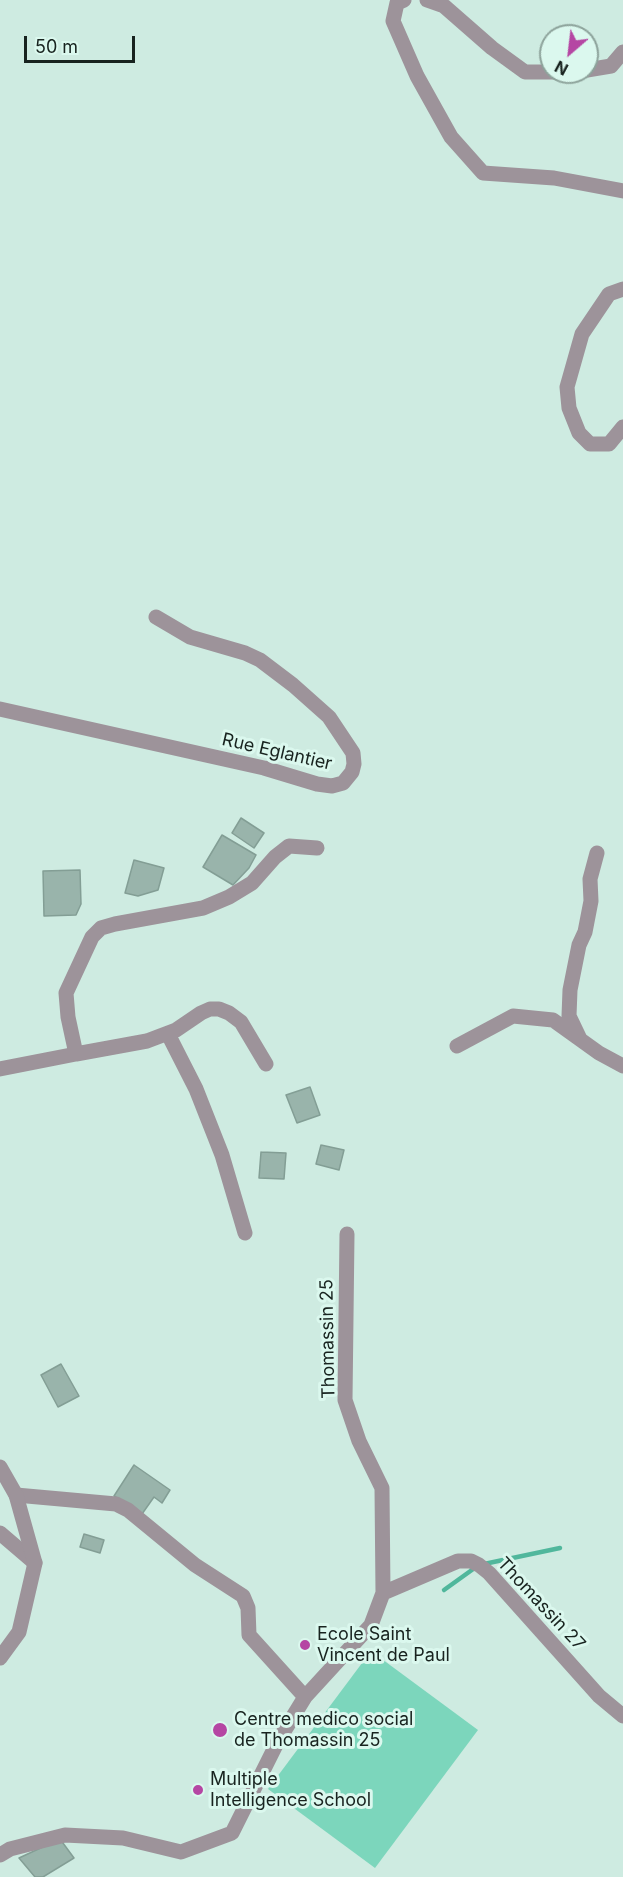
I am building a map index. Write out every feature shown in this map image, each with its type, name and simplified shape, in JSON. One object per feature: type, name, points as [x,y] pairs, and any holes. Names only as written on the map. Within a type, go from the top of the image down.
[{"type":"street","points":[[404,0],[397,3],[393,21],[417,76],[451,137],[483,173],[554,178],[623,191]]},
{"type":"street","points":[[427,0],[444,6],[492,48],[525,72],[539,72]]},
{"type":"street","points":[[599,68],[611,66],[623,52]]},
{"type":"street","points":[[623,289],[609,294],[582,334],[567,387],[569,408],[579,433],[590,444],[609,444],[623,427]]},
{"type":"street","name":"Rue Eglantier","points":[[0,709],[264,768],[317,784],[332,786],[343,783],[352,772],[353,753],[329,717],[293,684],[260,660],[245,653],[190,637],[156,617]]},
{"type":"street","points":[[76,1054],[68,1017],[66,993],[92,937],[101,928],[203,908],[229,897],[252,883],[275,857],[289,846],[317,848]]},
{"type":"street","points":[[580,1039],[569,1016],[570,990],[579,945],[585,932],[591,901],[590,879],[597,853]]},
{"type":"street","points":[[0,1070],[147,1041],[168,1034],[210,1009],[219,1009],[229,1013],[241,1022],[266,1064]]},
{"type":"street","points":[[457,1046],[513,1016],[553,1020],[598,1053],[623,1066]]},
{"type":"street","points":[[168,1034],[196,1089],[217,1144],[245,1233]]},
{"type":"street","name":"Thomassin 25","points":[[0,1855],[10,1849],[65,1835],[123,1838],[181,1852],[232,1833],[278,1741],[304,1697],[371,1625],[383,1593],[382,1488],[359,1442],[345,1400],[346,1234]]},
{"type":"street","points":[[0,1467],[16,1495],[35,1563],[19,1632],[0,1658]]},
{"type":"street","points":[[16,1495],[116,1504],[128,1510],[195,1565],[243,1596],[248,1608],[249,1635],[304,1697]]},
{"type":"street","points":[[0,1533],[35,1563]]},
{"type":"street","name":"Thomassin 27","points":[[383,1593],[459,1562],[471,1561],[489,1573],[599,1696],[623,1716]]},
{"type":"green space","points":[[371,1651],[478,1730],[375,1868],[268,1789]]},
{"type":"building","points":[[241,818],[264,833],[254,848],[232,833]]},
{"type":"building","points":[[222,835],[256,855],[249,868],[233,885],[203,867]]},
{"type":"building","points":[[134,860],[164,868],[158,890],[138,896],[125,893]]},
{"type":"building","points":[[80,870],[81,904],[76,915],[44,916],[43,871]]},
{"type":"building","points":[[310,1087],[320,1115],[297,1123],[286,1095]]},
{"type":"building","points":[[321,1145],[344,1150],[339,1170],[316,1164]]},
{"type":"building","points":[[261,1152],[286,1153],[284,1179],[259,1178]]},
{"type":"building","points":[[61,1364],[79,1396],[58,1407],[41,1375]]},
{"type":"building","points":[[134,1465],[170,1490],[162,1503],[154,1497],[142,1514],[114,1496]]},
{"type":"building","points":[[84,1534],[104,1540],[100,1553],[80,1547]]},
{"type":"building","points":[[60,1839],[74,1858],[43,1877],[35,1877],[19,1858]]},
{"type":"waterway","points":[[484,1564],[560,1548]]},
{"type":"waterway","points":[[444,1590],[476,1567]]},
{"type":"place","name":"Ecole Saint Vincent de Paul","points":[[305,1645]]},
{"type":"place","name":"Centre medico social de Thomassin 25","points":[[220,1730]]},
{"type":"place","name":"Multiple Intelligence School","points":[[198,1790]]}]
